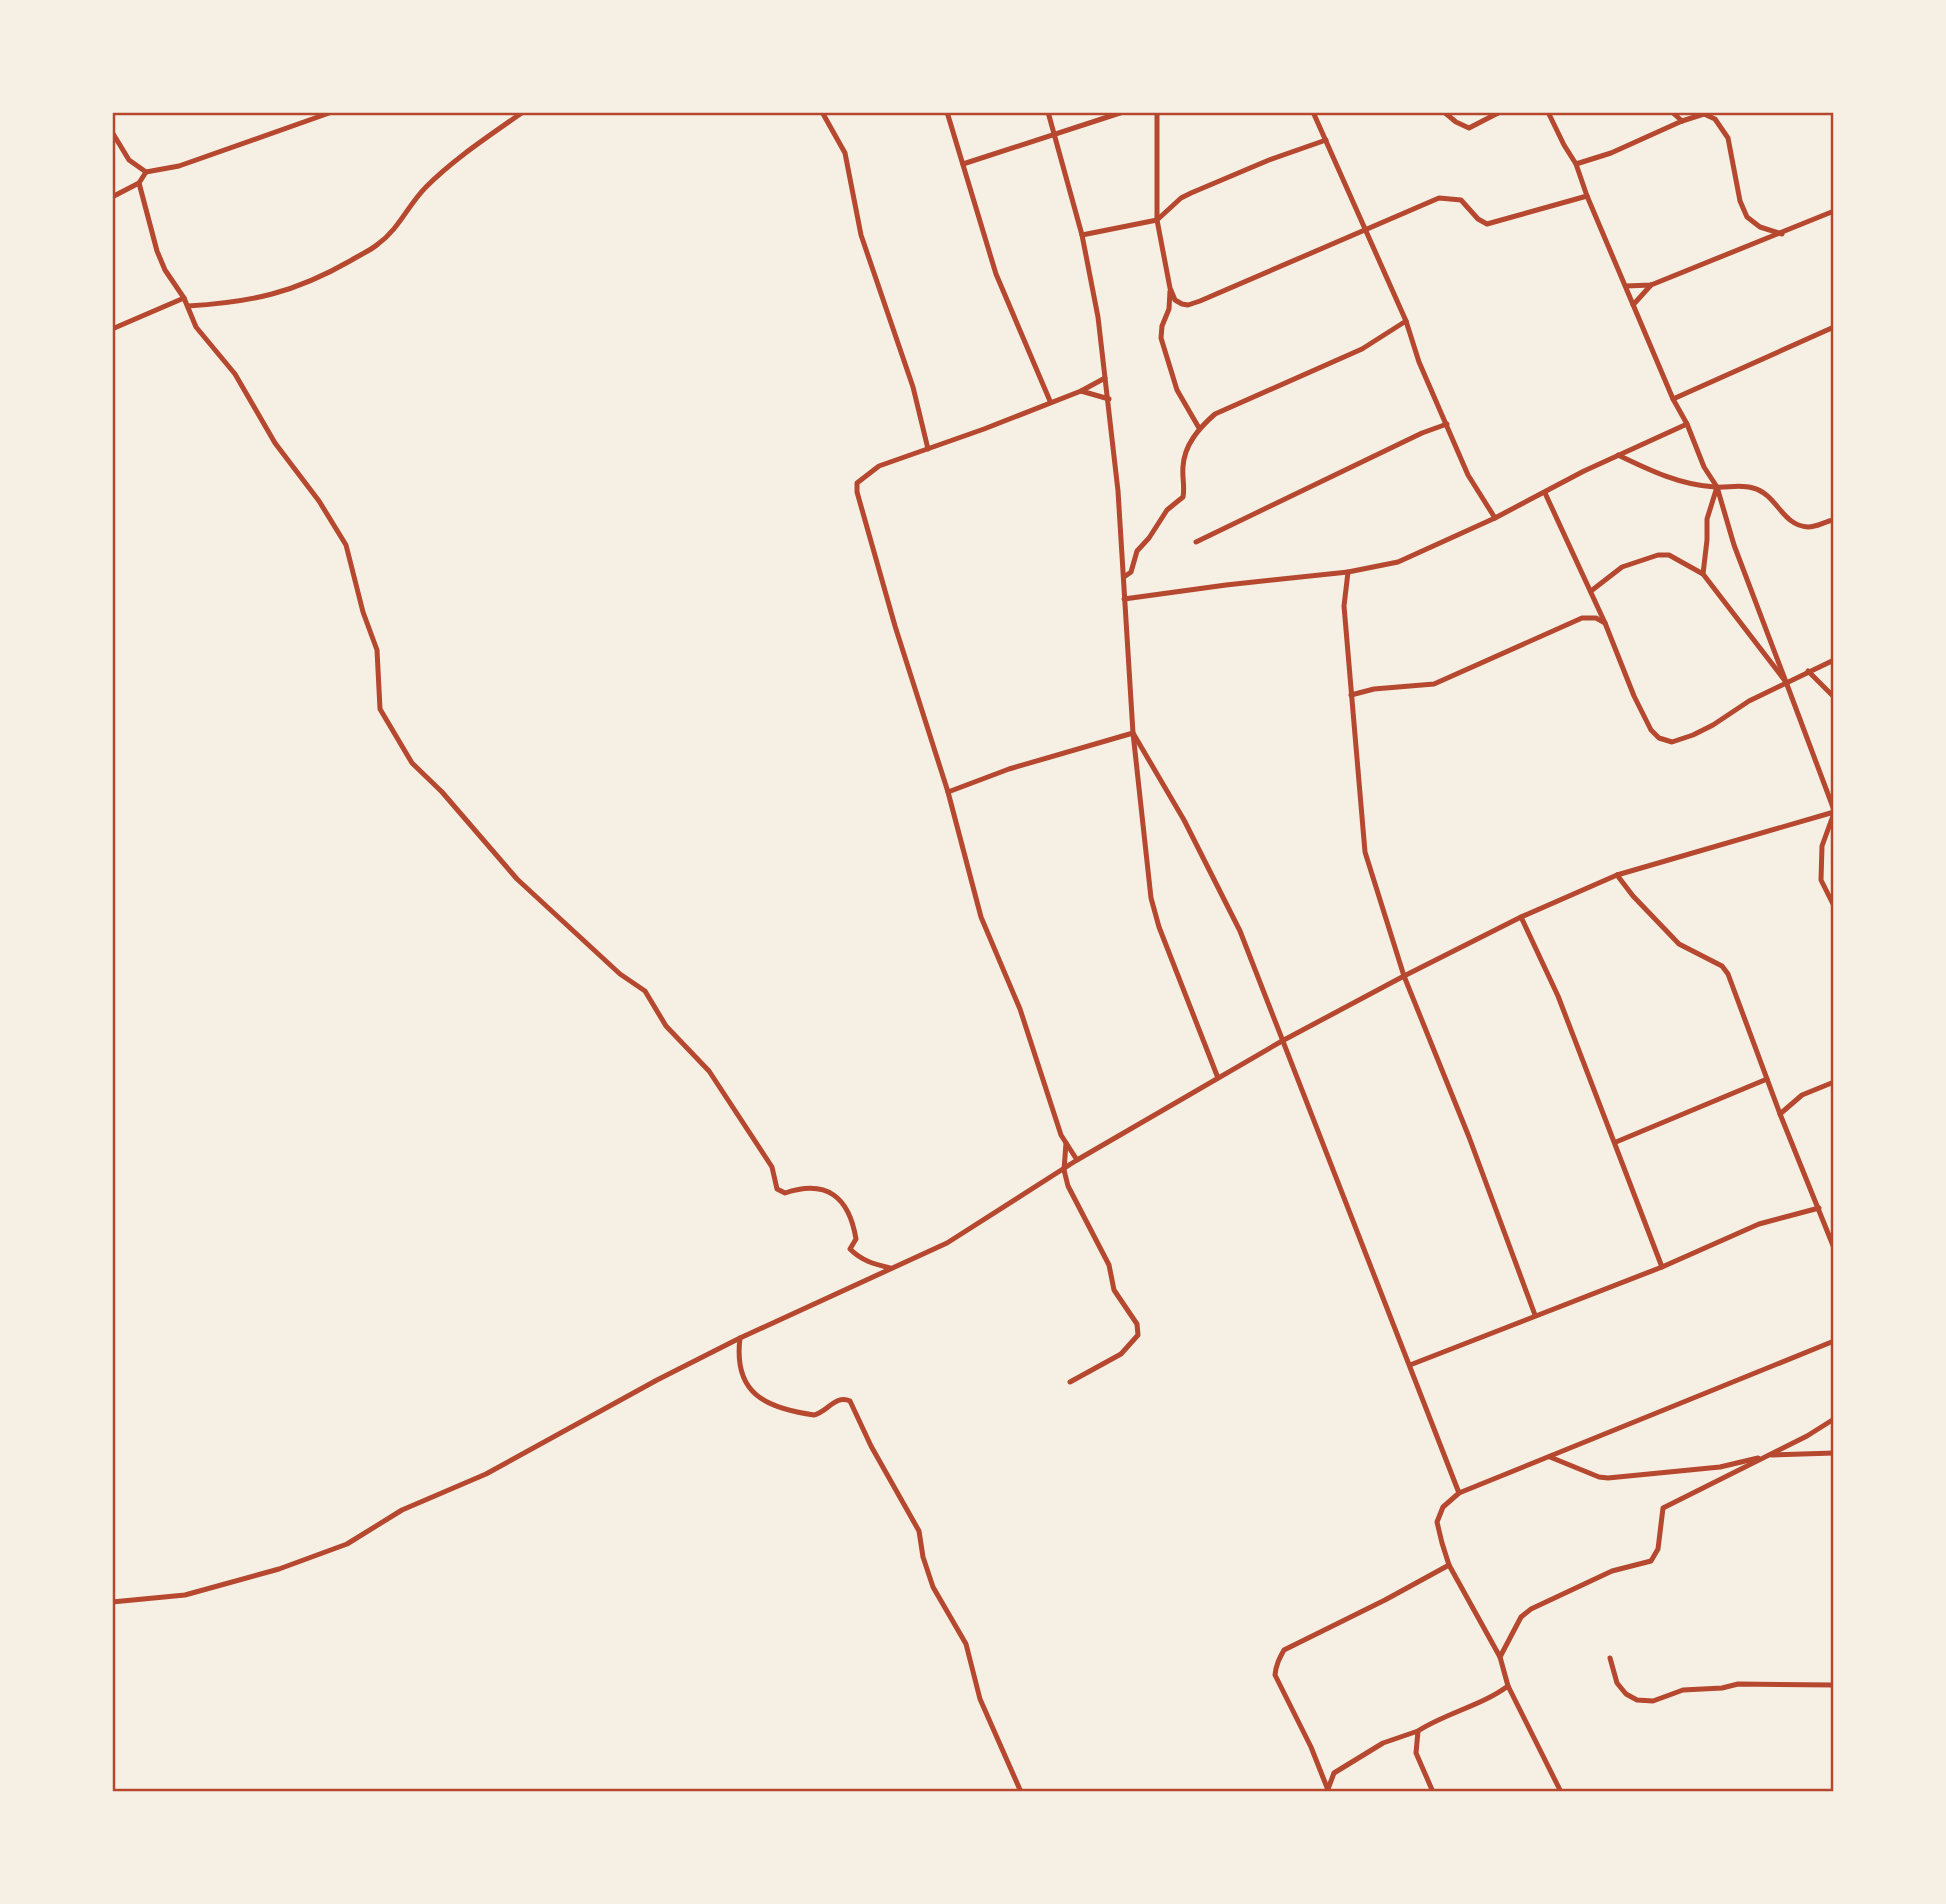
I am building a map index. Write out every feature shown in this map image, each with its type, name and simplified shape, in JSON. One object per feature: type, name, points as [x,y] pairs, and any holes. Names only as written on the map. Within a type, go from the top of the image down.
[{"type":"street","points":[[112,132],[129,160],[146,172],[179,166],[332,112]]},
{"type":"street","points":[[188,306],[287,292],[378,245],[400,223],[424,190],[468,149],[523,112]]},
{"type":"street","points":[[822,112],[838,139],[849,167],[861,235],[913,387],[928,449]]},
{"type":"street","points":[[1048,112],[1082,235],[1098,317],[1109,399],[1124,577],[1133,733],[1151,898],[1159,927],[1218,1078]]},
{"type":"street","points":[[963,164],[1123,112]]},
{"type":"street","points":[[1157,112],[1157,220],[1170,288],[1175,300],[1188,305],[1439,198],[1461,200],[1478,219],[1487,224],[1587,197]]},
{"type":"street","points":[[1313,112],[1406,321],[1419,362],[1468,475],[1495,519]]},
{"type":"street","points":[[1444,112],[1469,128],[1500,112]]},
{"type":"street","points":[[1548,112],[1576,164],[1587,197],[1673,399],[1687,424],[1704,467],[1717,487],[1734,545],[1834,812],[1822,846],[1821,880],[1834,906]]},
{"type":"street","points":[[1672,112],[1682,121]]},
{"type":"street","points":[[948,113],[996,274],[1050,401]]},
{"type":"street","points":[[1576,164],[1622,149],[1705,113],[1715,119],[1728,138],[1740,201],[1746,217],[1760,228],[1782,234]]},
{"type":"street","points":[[1082,235],[1157,220],[1181,198],[1269,160],[1326,140]]},
{"type":"street","points":[[112,197],[139,183],[146,172]]},
{"type":"street","points":[[139,183],[161,261],[184,298],[196,327],[235,374],[275,443],[319,501],[346,545],[363,612],[377,650],[380,709],[412,763],[442,792],[517,879],[620,974],[645,991],[666,1026],[709,1071],[772,1167],[777,1189],[785,1193],[797,1188],[824,1188],[830,1191],[853,1224],[856,1239],[850,1249],[866,1261],[892,1268]]},
{"type":"street","points":[[1626,286],[1651,285],[1834,211]]},
{"type":"street","points":[[1633,305],[1651,285]]},
{"type":"street","points":[[1170,288],[1169,309],[1162,326],[1161,338],[1177,390],[1199,428]]},
{"type":"street","points":[[112,329],[184,298]]},
{"type":"street","points":[[1124,577],[1130,572],[1138,551],[1167,510],[1183,496],[1182,467],[1187,450],[1199,428],[1215,414],[1362,349],[1406,321]]},
{"type":"street","points":[[1673,399],[1834,327]]},
{"type":"street","points":[[1077,1160],[1066,1143],[1020,1009],[981,917],[948,792],[895,626],[857,492],[857,483],[879,466],[985,429],[1050,401],[1081,391],[1105,378]]},
{"type":"street","points":[[1081,391],[1109,399]]},
{"type":"street","points":[[1196,542],[1422,433],[1447,424]]},
{"type":"street","points":[[1124,599],[1348,572],[1398,562],[1495,519],[1618,455],[1687,424]]},
{"type":"street","points":[[1618,455],[1684,483],[1755,488],[1767,494],[1794,524],[1809,527],[1834,520]]},
{"type":"street","points":[[1703,574],[1707,540],[1706,519],[1717,487]]},
{"type":"street","points":[[1545,493],[1591,591],[1634,696],[1651,730],[1659,738],[1672,741],[1693,735],[1749,701],[1834,660]]},
{"type":"street","points":[[1591,591],[1622,567],[1658,555],[1669,555],[1703,574],[1786,682]]},
{"type":"street","points":[[1348,572],[1344,606],[1365,852],[1404,976],[1469,1137],[1535,1315]]},
{"type":"street","points":[[1351,695],[1374,689],[1434,684],[1582,618],[1596,618],[1605,623]]},
{"type":"street","points":[[1808,671],[1834,696]]},
{"type":"street","points":[[948,792],[1009,769],[1133,733]]},
{"type":"street","points":[[1133,733],[1184,820],[1240,931],[1459,1493]]},
{"type":"street","points":[[112,1602],[185,1595],[279,1569],[347,1544],[402,1510],[486,1474],[657,1380],[740,1338],[947,1243],[1077,1160],[1282,1041],[1521,917],[1617,875],[1834,812]]},
{"type":"street","points":[[1617,875],[1633,896],[1679,944],[1722,966],[1731,981],[1780,1114],[1834,1248]]},
{"type":"street","points":[[1521,917],[1558,996],[1662,1267]]},
{"type":"street","points":[[1616,1142],[1767,1079]]},
{"type":"street","points":[[1780,1114],[1802,1095],[1834,1082]]},
{"type":"street","points":[[1066,1143],[1064,1170],[1068,1186],[1109,1265],[1114,1290],[1137,1324],[1138,1335],[1121,1354],[1070,1382]]},
{"type":"street","points":[[1410,1365],[1662,1267],[1759,1224],[1819,1208]]},
{"type":"street","points":[[740,1338],[744,1380],[771,1406],[814,1415],[839,1399],[846,1398],[850,1401],[871,1446],[919,1531],[923,1557],[933,1587],[966,1644],[980,1699],[1021,1792]]},
{"type":"street","points":[[1561,1792],[1508,1686],[1500,1657],[1449,1565],[1437,1522],[1443,1507],[1459,1493],[1834,1341]]},
{"type":"street","points":[[1500,1657],[1521,1617],[1531,1609],[1612,1571],[1651,1561],[1657,1555],[1663,1508],[1807,1436],[1834,1419]]},
{"type":"street","points":[[1550,1457],[1599,1477],[1608,1478],[1720,1467],[1769,1455],[1834,1453]]},
{"type":"street","points":[[1328,1791],[1311,1747],[1275,1675],[1281,1655],[1284,1650],[1449,1565]]},
{"type":"street","points":[[1609,1658],[1617,1683],[1626,1694],[1637,1700],[1653,1701],[1683,1690],[1722,1688],[1738,1684],[1834,1685]]},
{"type":"street","points":[[1328,1791],[1334,1773],[1383,1743],[1418,1731],[1495,1696],[1508,1686]]},
{"type":"street","points":[[1418,1731],[1416,1753],[1433,1792]]}]
